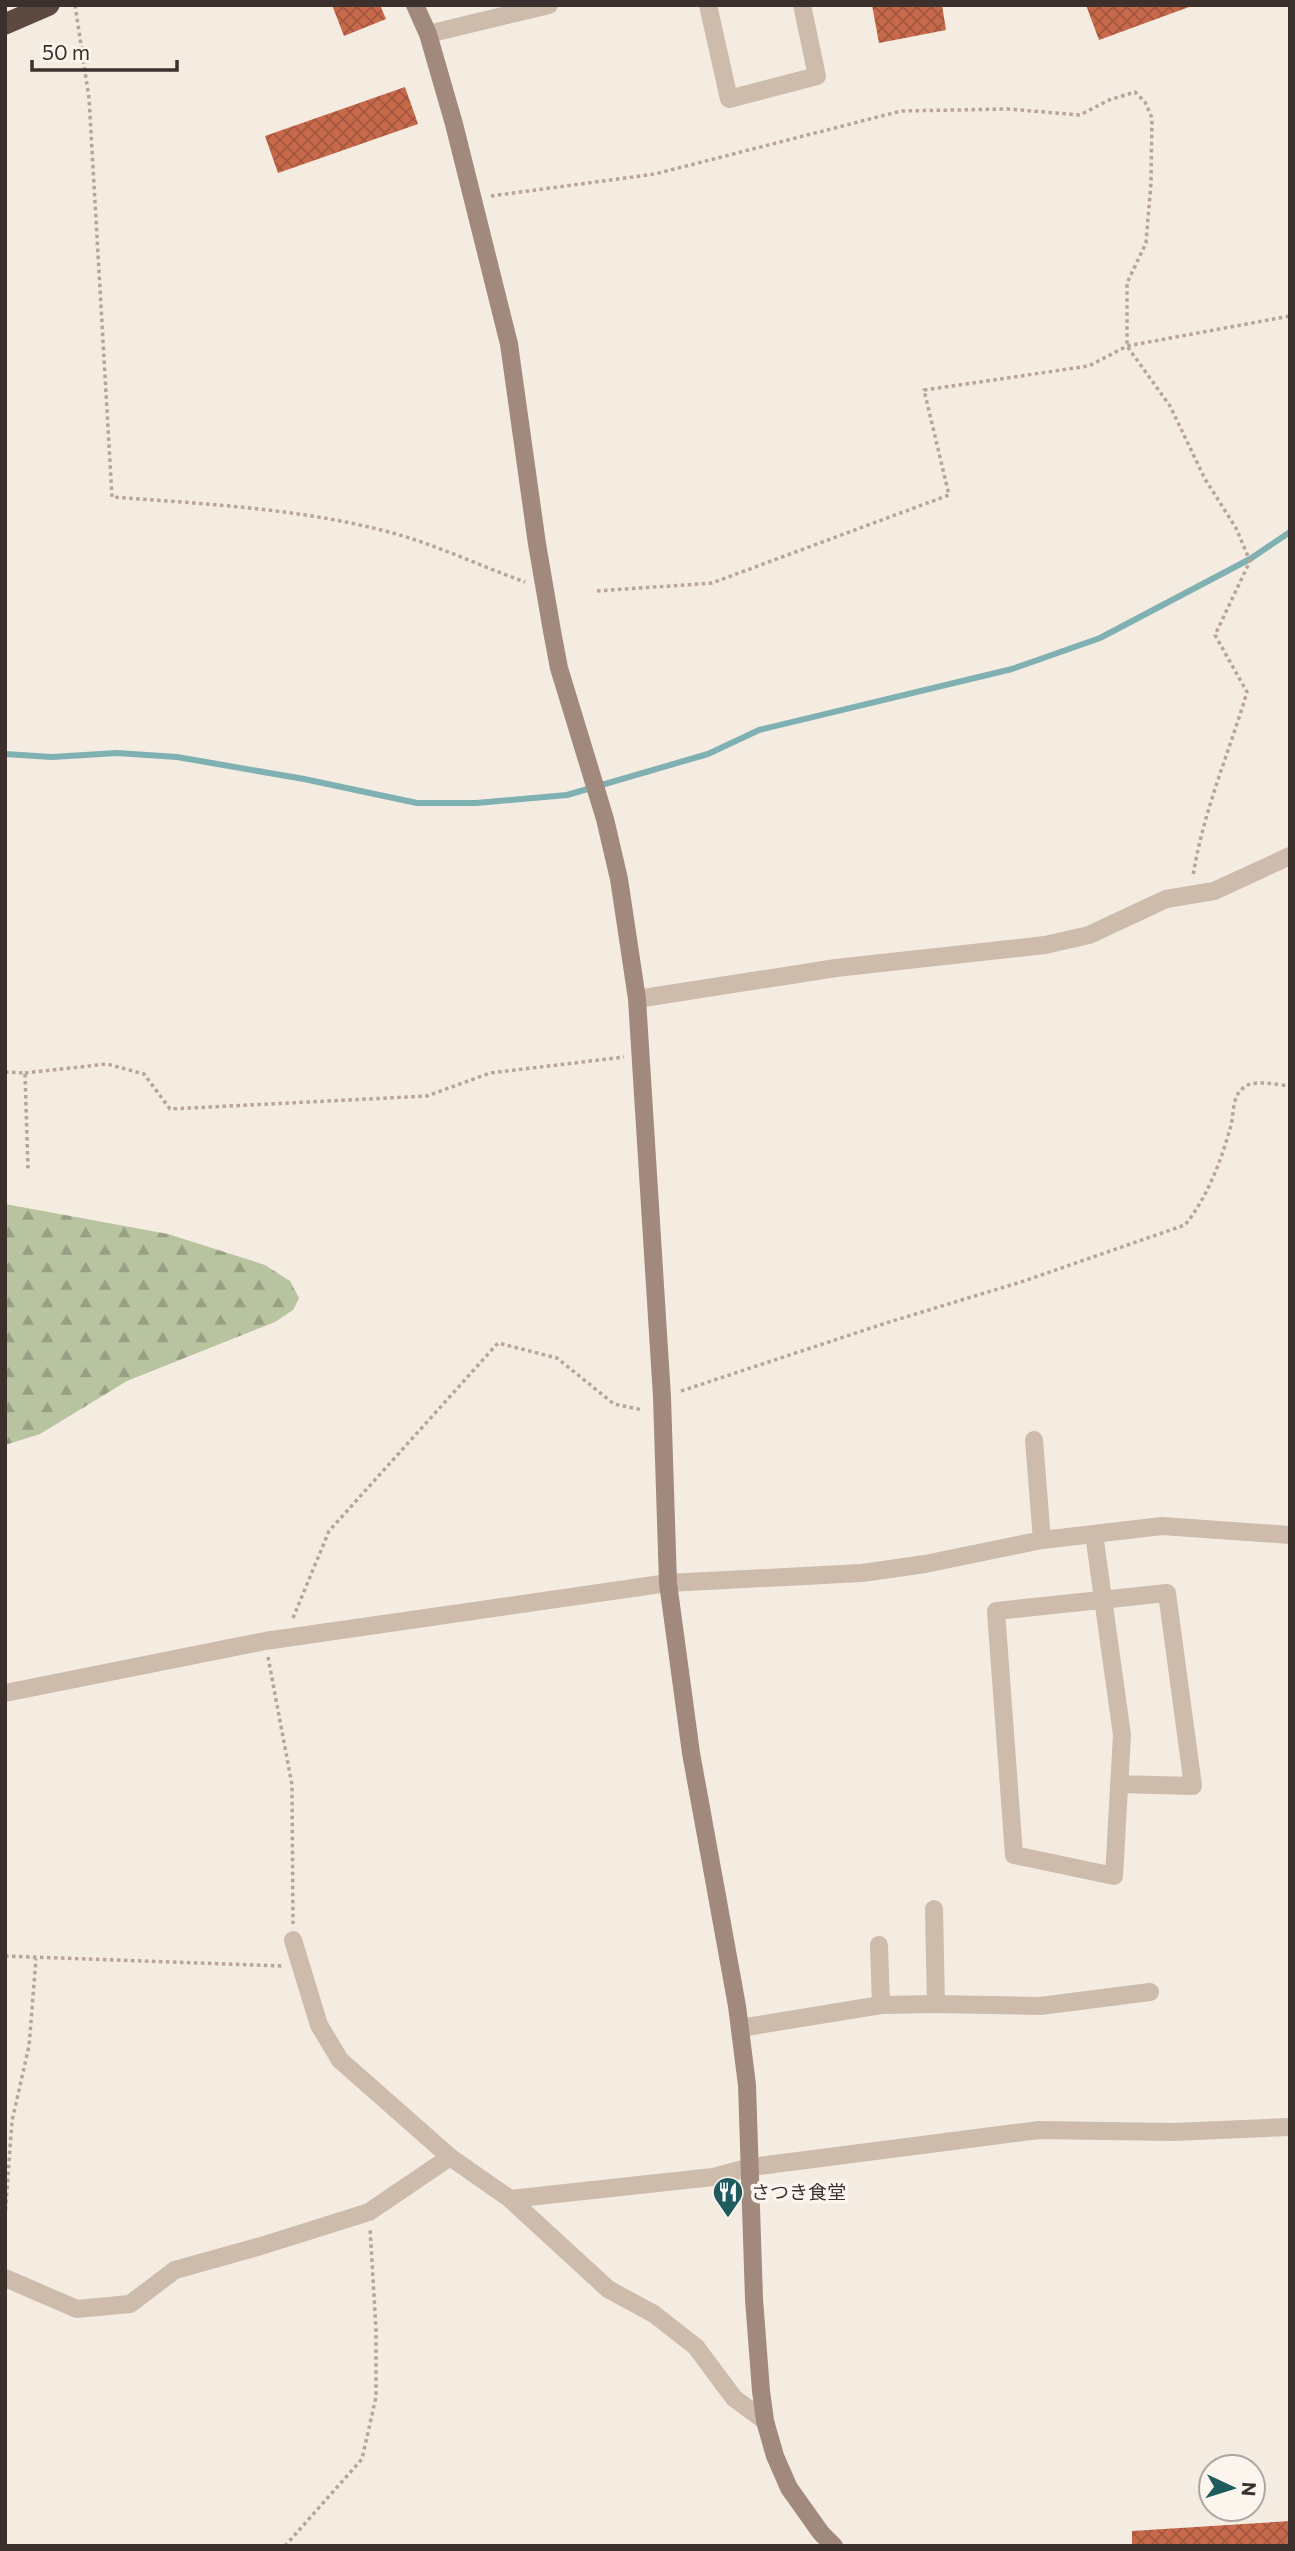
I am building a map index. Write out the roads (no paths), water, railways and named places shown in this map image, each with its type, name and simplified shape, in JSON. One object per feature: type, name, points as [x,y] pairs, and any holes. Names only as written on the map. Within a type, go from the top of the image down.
[{"type":"highway","points":[[5,24],[49,5]]},
{"type":"street","points":[[415,5],[428,34],[509,344],[544,588],[559,668],[605,819],[619,879],[637,999],[662,1405],[668,1583],[691,1753],[740,2028],[747,2085],[757,2360],[765,2420],[775,2456],[789,2488],[821,2533],[834,2546]]},
{"type":"street","points":[[428,34],[549,5]]},
{"type":"street","points":[[708,5],[729,99],[817,76],[802,5]]},
{"type":"street","points":[[637,999],[836,968],[1045,946],[1089,935],[1166,900],[1214,891],[1290,856]]},
{"type":"street","points":[[1034,1440],[1042,1540]]},
{"type":"street","points":[[5,1693],[265,1641],[668,1583],[862,1573],[925,1564],[1042,1540],[1162,1526],[1290,1535]]},
{"type":"street","points":[[1094,1534],[1103,1599],[1122,1735],[1119,1784],[1114,1876],[1014,1855],[996,1611],[1103,1599],[1167,1593],[1193,1786],[1119,1784]]},
{"type":"street","points":[[932,2004],[936,2004],[934,1909]]},
{"type":"street","points":[[293,1940],[319,2025],[340,2060],[450,2157],[510,2199],[608,2289],[654,2314],[696,2347],[734,2398],[765,2420]]},
{"type":"street","points":[[879,1945],[881,2005]]},
{"type":"street","points":[[740,2028],[881,2005],[1040,2006],[1150,1992]]},
{"type":"street","points":[[510,2199],[713,2177],[751,2167],[1039,2130],[1173,2133],[1290,2127]]},
{"type":"street","points":[[5,2278],[77,2309],[130,2304],[175,2270],[369,2212],[450,2157]]},
{"type":"waterway","points":[[5,754],[52,757],[117,753],[177,757],[304,779],[417,803],[476,803],[567,795],[708,754],[759,730],[1012,669],[1100,638],[1250,559],[1290,532]]},
{"type":"place","name":"さつき食堂","points":[[728,2219]]}]
